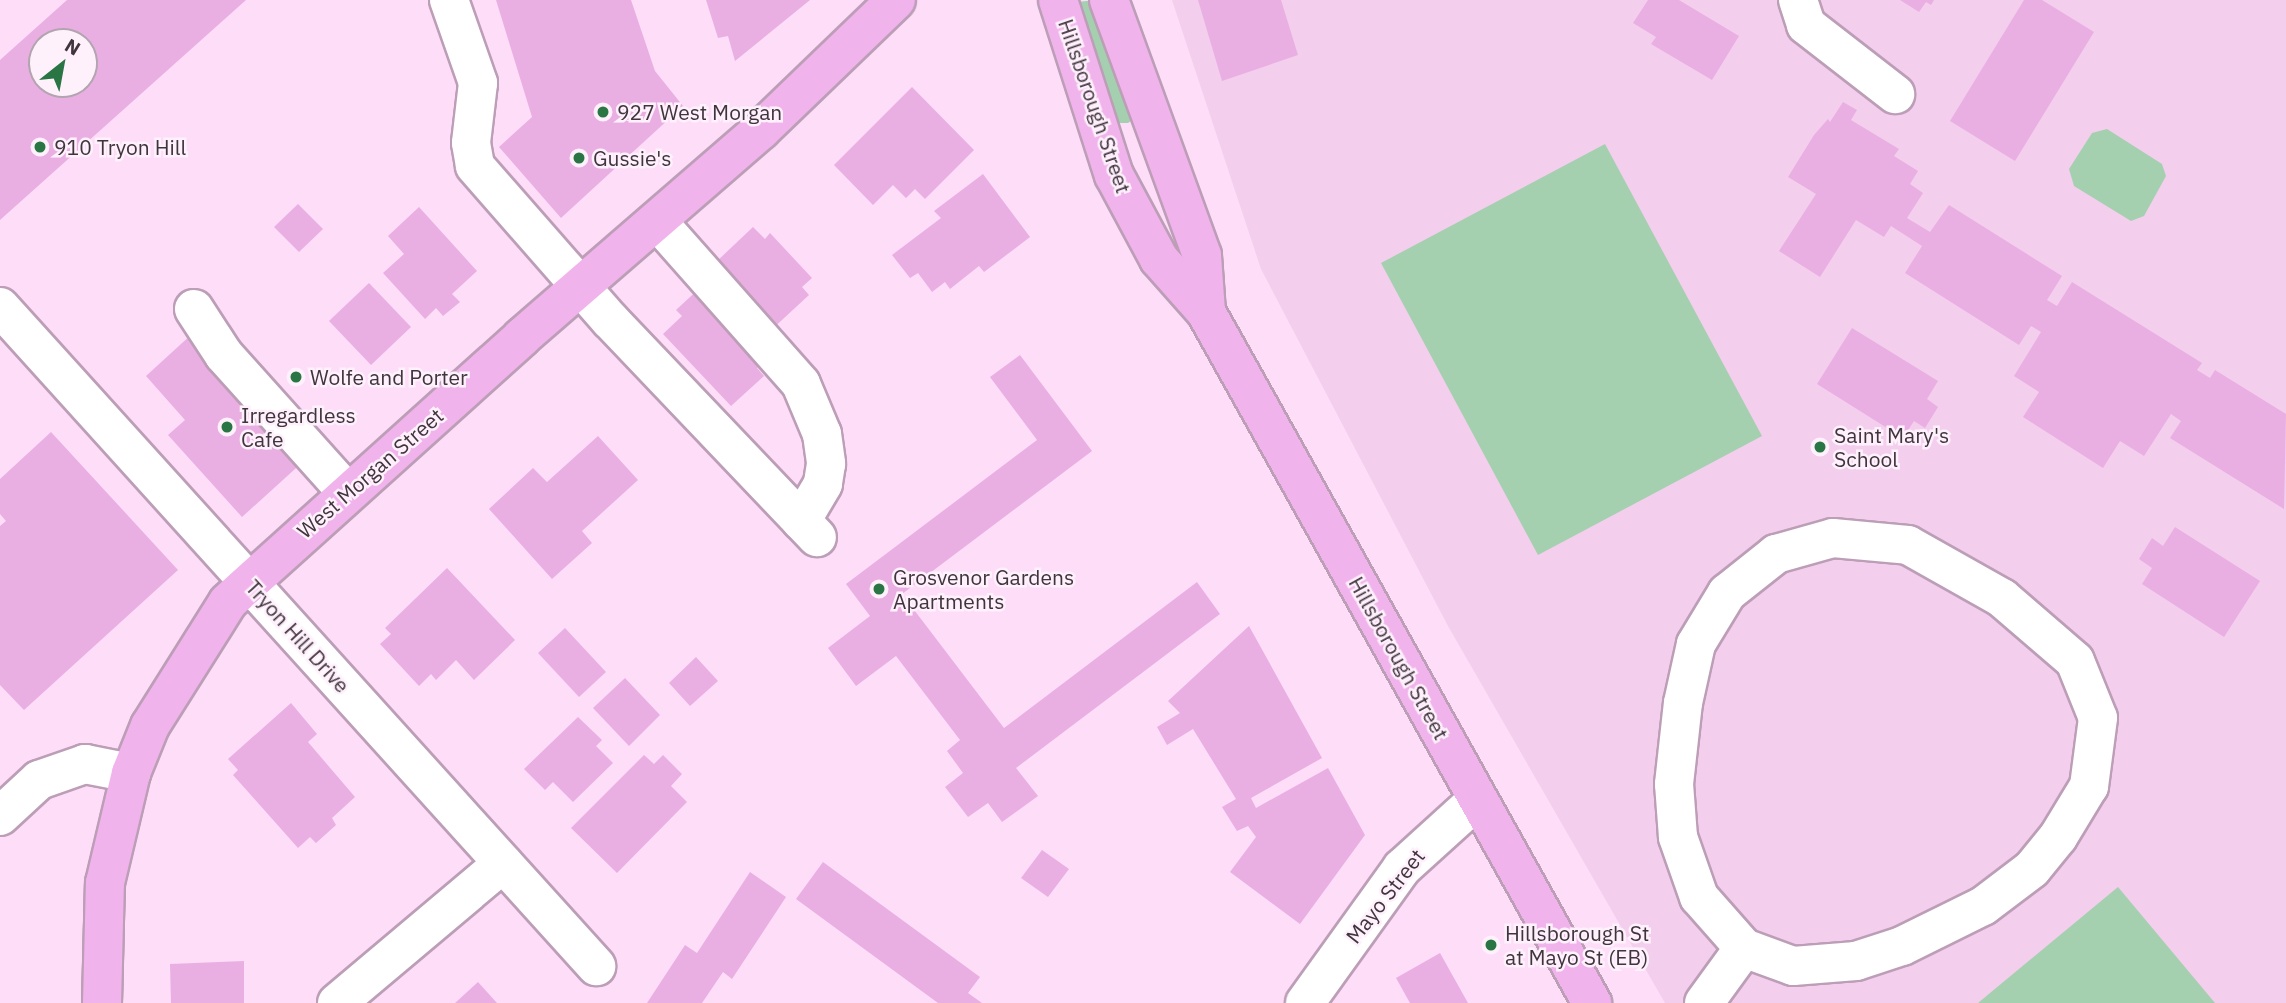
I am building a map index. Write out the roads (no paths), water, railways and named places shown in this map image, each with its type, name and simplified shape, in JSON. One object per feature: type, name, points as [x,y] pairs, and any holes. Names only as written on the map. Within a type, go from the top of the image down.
[{"type":"main road","name":"West Morgan Street","points":[[835,60],[869,0]]},
{"type":"main road","name":"West Morgan Street","points":[[102,1003],[105,883],[131,773],[150,726],[177,681],[247,580],[657,220],[835,60],[896,0]]},
{"type":"main road","name":"Hillsborough Street","points":[[1058,0],[1114,175],[1159,259],[1206,312],[1592,1003]]},
{"type":"main road","name":"Hillsborough Street","points":[[1109,0],[1202,256],[1206,312]]},
{"type":"street","points":[[449,0],[478,83],[471,143],[475,166],[580,286],[809,529],[823,484],[826,464],[822,435],[800,384],[657,220]]},
{"type":"street","points":[[1798,0],[1806,25],[1895,94]]},
{"type":"street","name":"Tryon Hill Drive","points":[[0,307],[596,966]]},
{"type":"street","points":[[194,309],[224,355],[347,492]]},
{"type":"street","points":[[1833,538],[1908,545],[2002,598],[2076,661],[2098,718],[2089,786],[2058,837],[2032,869],[1983,906],[1902,946],[1856,961],[1793,966],[1744,948],[1699,897],[1678,837],[1674,784],[1683,703],[1696,644],[1727,593],[1776,554],[1833,538]]},
{"type":"street","points":[[0,816],[40,780],[85,764],[131,773]]},
{"type":"street","name":"Mayo Street","points":[[1305,1003],[1402,869],[1477,800]]},
{"type":"street","points":[[337,1003],[503,863]]},
{"type":"street","points":[[1704,1003],[1744,948]]},
{"type":"place","name":"927 West Morgan","points":[[603,112]]},
{"type":"place","name":"910 Tryon Hill","points":[[40,147]]},
{"type":"place","name":"Gussie's","points":[[579,158]]},
{"type":"place","name":"Wolfe and Porter","points":[[296,377]]},
{"type":"place","name":"Irregardless Cafe","points":[[227,427]]},
{"type":"place","name":"Saint Mary's School","points":[[1820,447]]},
{"type":"place","name":"Grosvenor Gardens Apartments","points":[[879,589]]},
{"type":"place","name":"Hillsborough St at Mayo St (EB)","points":[[1491,945]]}]
